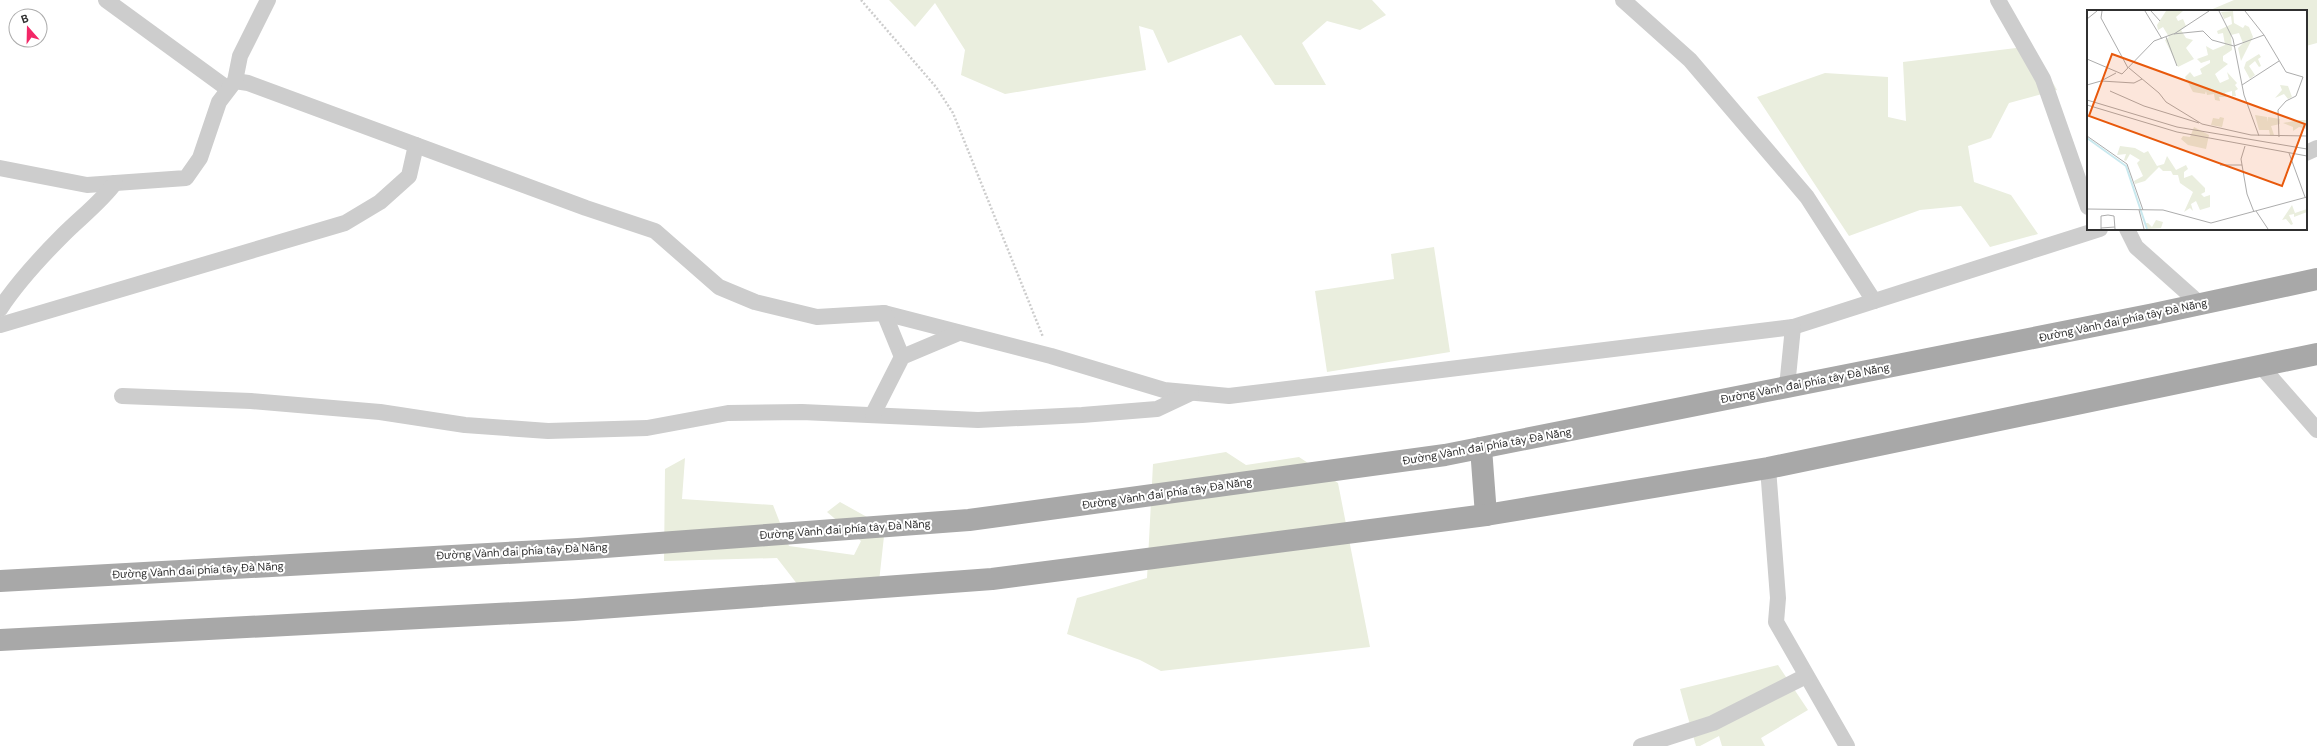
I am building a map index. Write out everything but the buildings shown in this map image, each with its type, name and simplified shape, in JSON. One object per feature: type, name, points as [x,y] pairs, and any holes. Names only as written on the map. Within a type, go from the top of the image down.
[{"type":"main road","name":"Đường Vành đai phía tây Đà Nẵng","points":[[0,581],[578,548],[968,520],[1445,456],[2200,304],[2317,279]]},
{"type":"main road","points":[[0,640],[573,610],[992,579],[1486,515],[1768,468],[2317,354]]},
{"type":"main road","points":[[1480,448],[1486,515]]},
{"type":"street","points":[[106,0],[231,85],[248,83],[586,208],[655,231],[719,287],[755,302],[817,317],[884,313],[1051,356],[1164,390],[1229,396],[1793,327],[2094,230]]},
{"type":"street","points":[[0,168],[87,185],[186,178],[200,158],[219,102],[231,85],[240,56],[268,0]]},
{"type":"street","points":[[1623,0],[1690,60],[1807,197],[1874,301]]},
{"type":"street","points":[[1998,0],[2043,79],[2087,204]]},
{"type":"street","points":[[0,325],[345,223],[380,202],[409,176],[416,145]]},
{"type":"street","points":[[2307,153],[2317,148]]},
{"type":"street","points":[[0,309],[8,296],[63,235],[103,199],[115,183]]},
{"type":"street","points":[[2128,230],[2136,247],[2200,304]]},
{"type":"street","points":[[884,313],[902,357]]},
{"type":"street","points":[[1786,387],[1793,327]]},
{"type":"street","points":[[873,414],[902,357],[958,333]]},
{"type":"street","points":[[2260,365],[2317,430]]},
{"type":"street","points":[[122,396],[251,401],[365,410],[465,425],[548,431],[647,428],[728,413],[802,412],[873,414],[978,420],[1082,415],[1157,409],[1192,392]]},
{"type":"street","points":[[1768,468],[1778,598],[1776,622],[1847,746]]},
{"type":"street","points":[[1641,746],[1713,723],[1806,676]]},
{"type":"path","points":[[861,0],[936,87],[953,113],[1051,356]]},
{"type":"green space","points":[[889,0],[1372,0],[1386,15],[1360,30],[1327,21],[1302,43],[1326,85],[1275,85],[1241,35],[1168,63],[1153,30],[1139,26],[1146,70],[1005,94],[961,75],[965,50],[935,3],[915,27]]},
{"type":"green space","points":[[2234,0],[2317,0],[2317,43],[2307,46],[2307,10],[2210,10]]},
{"type":"green space","points":[[2032,46],[2057,90],[2009,103],[1991,138],[1968,146],[1974,182],[2011,195],[2038,234],[1990,247],[1961,206],[1920,210],[1849,236],[1757,97],[1825,73],[1888,77],[1888,117],[1906,121],[1903,62]]},
{"type":"green space","points":[[1434,247],[1450,352],[1327,372],[1315,291],[1394,279],[1391,254]]},
{"type":"green space","points":[[1226,452],[1246,465],[1299,457],[1338,483],[1370,647],[1161,671],[1140,660],[1067,634],[1077,598],[1147,578],[1153,464]]},
{"type":"green space","points":[[685,458],[682,499],[773,505],[789,546],[854,555],[861,541],[827,512],[840,502],[885,527],[878,591],[808,598],[777,558],[664,561],[665,469]]},
{"type":"green space","points":[[1778,665],[1808,710],[1761,738],[1765,746],[1722,746],[1719,736],[1700,746],[1696,746],[1680,689]]}]
